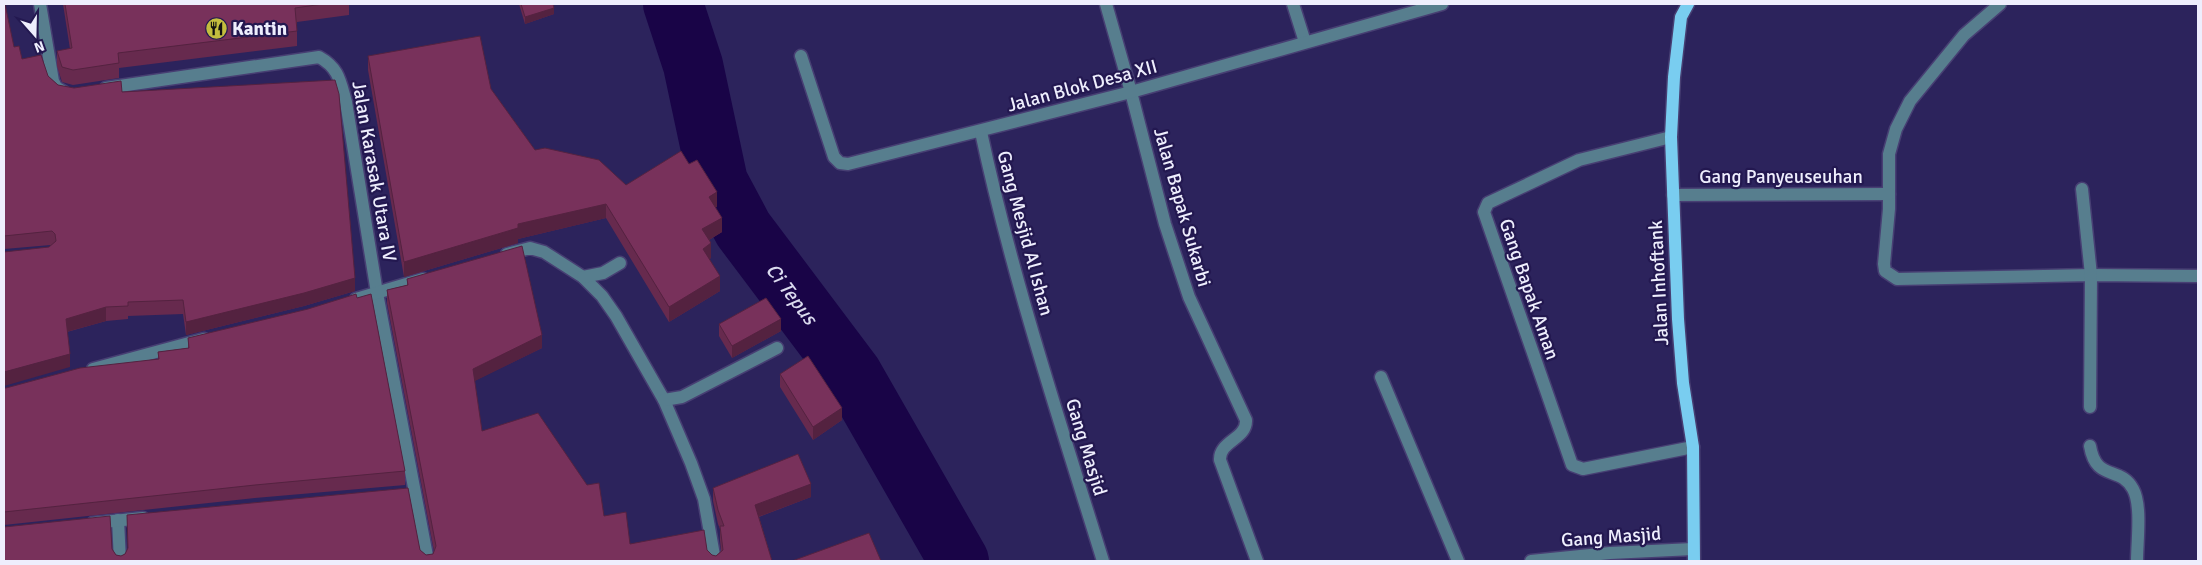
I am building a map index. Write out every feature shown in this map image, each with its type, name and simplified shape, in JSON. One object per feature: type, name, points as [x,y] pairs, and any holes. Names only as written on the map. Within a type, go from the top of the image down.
[{"type":"main road","name":"Jalan Inhoftank","points":[[1688,4],[1681,17],[1674,77],[1671,137],[1678,319],[1683,383],[1693,447],[1693,555]]},
{"type":"street","points":[[40,4],[53,81],[61,91],[73,93]]},
{"type":"street","name":"Jalan Bapak Sukarbi","points":[[1106,4],[1132,92],[1165,224],[1189,297],[1246,420],[1244,431],[1222,450],[1220,460],[1257,561]]},
{"type":"street","points":[[1293,4],[1305,42]]},
{"type":"street","name":"Jalan Blok Desa XII","points":[[801,56],[834,157],[840,163],[848,164],[981,132],[1132,92],[1442,4]]},
{"type":"street","points":[[2000,4],[1964,35],[1910,101],[1896,129],[1889,154],[1885,271],[1897,279],[2091,275],[2198,276]]},
{"type":"street","name":"Jalan Karasak Utara IV","points":[[93,90],[306,58],[319,57],[332,64],[340,78],[346,102],[378,293],[428,561]]},
{"type":"street","name":"Gang Mesjid Al Ishan","points":[[981,132],[997,205],[1036,343]]},
{"type":"street","name":"Gang Bapak Aman","points":[[1671,137],[1579,160],[1488,203],[1484,212],[1572,465],[1583,469],[1693,447]]},
{"type":"street","points":[[2082,189],[2091,275],[2090,407]]},
{"type":"street","name":"Gang Panyeuseuhan","points":[[1673,195],[1889,194]]},
{"type":"street","points":[[498,257],[530,248],[544,252],[583,277],[602,296],[616,316],[664,400],[704,499],[715,561]]},
{"type":"street","points":[[583,277],[603,273],[620,263]]},
{"type":"street","points":[[342,303],[433,276]]},
{"type":"street","points":[[81,373],[220,335]]},
{"type":"street","name":"Gang Masjid","points":[[1036,343],[1103,561]]},
{"type":"street","points":[[664,400],[682,398],[777,348]]},
{"type":"street","points":[[1381,377],[1458,561]]},
{"type":"street","points":[[2090,446],[2092,459],[2099,468],[2126,481],[2132,486],[2137,497],[2137,561]]},
{"type":"street","points":[[397,494],[416,492]]},
{"type":"street","points":[[80,524],[158,516]]},
{"type":"street","points":[[118,520],[120,561]]},
{"type":"street","name":"Gang Masjid","points":[[1531,561],[1610,553],[1693,555]]},
{"type":"building","points":[[4,4],[14,47],[19,46],[22,59],[41,55],[48,76],[58,85],[74,88],[121,81],[122,92],[335,80],[339,94],[355,278],[304,293],[186,322],[183,300],[128,302],[128,306],[106,307],[66,319],[70,354],[4,372],[4,252],[49,247],[56,241],[55,234],[52,231],[4,236]]},
{"type":"building","points":[[65,4],[323,4],[295,8],[297,31],[118,53],[119,63],[73,70],[62,67],[57,51],[72,48]]},
{"type":"building","points":[[521,4],[553,4],[554,8],[525,17]]},
{"type":"building","points":[[480,36],[491,89],[535,150],[545,148],[599,160],[626,185],[681,151],[689,164],[697,160],[717,192],[709,197],[722,218],[702,229],[711,243],[703,249],[720,276],[669,307],[606,204],[518,224],[518,228],[404,262],[368,56]]},
{"type":"building","points":[[522,246],[542,335],[473,369],[482,431],[538,413],[587,485],[599,483],[604,516],[626,512],[630,544],[704,530],[707,550],[716,556],[723,550],[720,526],[724,526],[713,488],[798,454],[811,484],[755,505],[772,561],[4,561],[4,527],[110,516],[112,549],[116,555],[121,556],[125,554],[128,548],[127,515],[408,488],[420,550],[426,555],[433,554],[436,546],[387,290],[408,285],[407,279]]},
{"type":"building","points":[[356,294],[357,298],[371,294],[405,471],[4,512],[4,388],[80,368],[159,359],[158,352],[189,348],[188,338],[308,309]]},
{"type":"building","points":[[766,298],[781,319],[732,346],[719,324]]},
{"type":"building","points":[[808,356],[842,408],[813,427],[780,374]]},
{"type":"building","points":[[869,533],[881,561],[792,561]]},
{"type":"waterway","name":"Ci Tepus","points":[[673,4],[693,65],[718,182],[743,229],[852,374],[959,561]]},
{"type":"place","name":"Kantin","points":[[216,28]]}]
